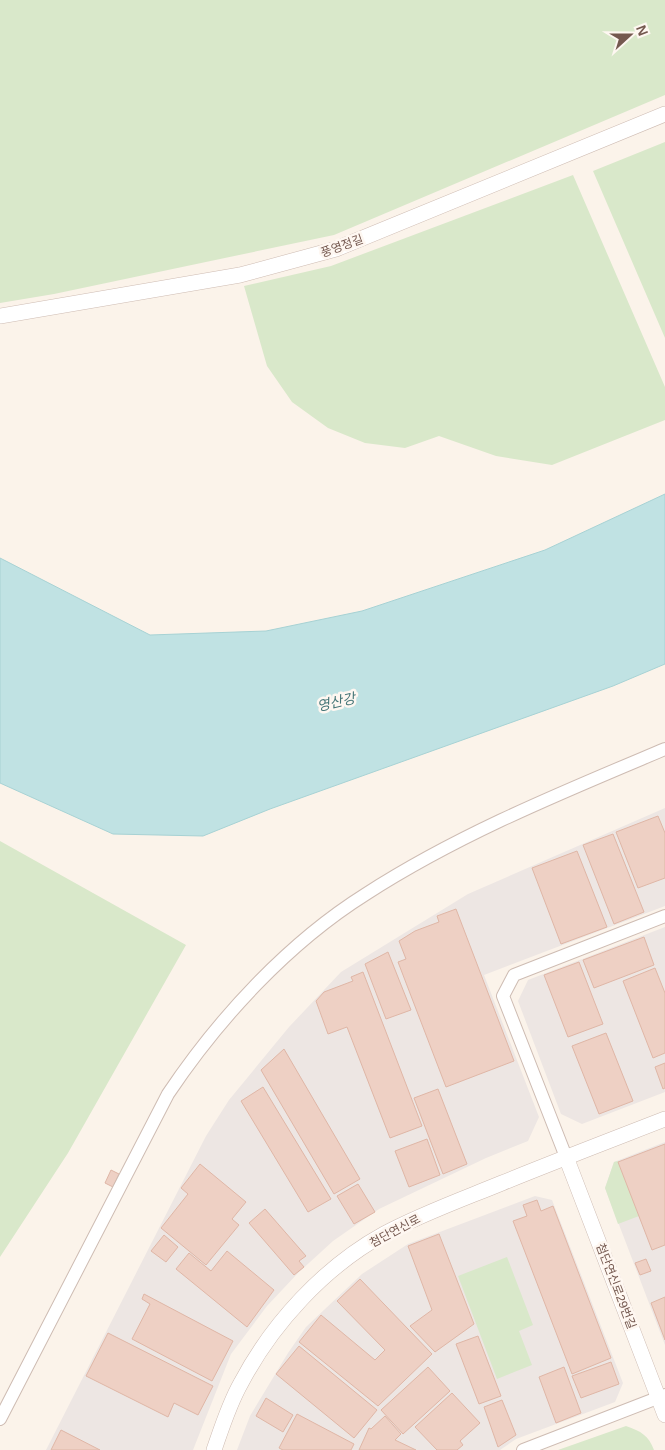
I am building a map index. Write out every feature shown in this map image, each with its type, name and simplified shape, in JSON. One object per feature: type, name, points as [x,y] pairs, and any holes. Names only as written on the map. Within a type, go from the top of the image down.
[{"type":"street","name":"풍영정길","points":[[0,316],[240,275],[305,259],[336,249],[665,114]]},
{"type":"street","points":[[0,1419],[168,1094],[196,1053],[251,992],[312,934],[365,894],[458,840],[665,749]]},
{"type":"street","points":[[566,1157],[504,996],[514,975],[665,916]]},
{"type":"street","name":"첨단연신로","points":[[214,1450],[225,1417],[241,1382],[275,1330],[309,1291],[342,1263],[383,1234],[445,1206],[566,1157],[665,1120]]},
{"type":"street","name":"첨단연신로29번길","points":[[566,1157],[662,1396],[665,1416]]},
{"type":"street","points":[[523,1450],[662,1396]]},
{"type":"shaded area","points":[[665,808],[665,906],[484,975],[539,1117],[528,1141],[486,1158],[379,1209],[333,1241],[298,1273],[267,1306],[231,1354],[193,1450],[46,1450],[206,1136],[229,1100],[289,1027],[341,972],[468,894]]},
{"type":"shaded area","points":[[665,927],[665,1092],[582,1124],[561,1114],[518,1001],[528,980]]},
{"type":"shaded area","points":[[665,1142],[665,1345],[605,1188],[614,1162]]},
{"type":"shaded area","points":[[535,1196],[552,1200],[623,1383],[615,1402],[516,1439],[500,1450],[237,1450],[250,1416],[306,1327],[362,1274],[408,1244]]},
{"type":"green space","points":[[0,0],[665,0],[665,95],[334,235],[54,294],[0,303]]},
{"type":"green space","points":[[665,142],[665,338],[593,171]]},
{"type":"green space","points":[[573,175],[665,387],[665,420],[552,465],[496,456],[439,436],[405,448],[365,443],[328,428],[292,402],[267,366],[244,286],[331,266]]},
{"type":"green space","points":[[0,841],[186,945],[68,1153],[0,1257]]},
{"type":"green space","points":[[618,1161],[639,1216],[618,1224],[605,1188],[614,1162]]},
{"type":"green space","points":[[507,1257],[533,1325],[519,1331],[532,1365],[497,1379],[458,1276]]},
{"type":"green space","points":[[626,1426],[644,1435],[650,1441],[654,1450],[558,1450]]},
{"type":"water","name":"영산강","points":[[665,494],[665,664],[613,686],[270,809],[203,836],[113,834],[0,783],[0,558],[150,635],[266,631],[362,611],[545,550]]},
{"type":"building","points":[[658,816],[665,833],[665,878],[638,888],[616,832]]},
{"type":"building","points":[[613,834],[644,912],[614,924],[583,845]]},
{"type":"building","points":[[577,851],[607,927],[561,944],[532,868]]},
{"type":"building","points":[[456,909],[514,1061],[446,1087],[398,962],[406,959],[399,941],[415,931],[439,922],[437,916]]},
{"type":"building","points":[[644,937],[654,965],[594,988],[583,960]]},
{"type":"building","points":[[388,952],[411,1010],[386,1019],[365,964]]},
{"type":"building","points":[[579,962],[603,1024],[568,1037],[544,975]]},
{"type":"building","points":[[655,968],[665,993],[665,1053],[653,1058],[623,981]]},
{"type":"building","points":[[363,972],[422,1126],[390,1138],[347,1027],[328,1034],[316,1001],[324,992],[353,981],[351,977]]},
{"type":"building","points":[[606,1033],[633,1101],[599,1114],[572,1046]]},
{"type":"building","points":[[284,1049],[360,1179],[334,1194],[261,1070]]},
{"type":"building","points":[[665,1063],[665,1088],[663,1089],[655,1067]]},
{"type":"building","points":[[263,1087],[331,1199],[308,1212],[241,1101]]},
{"type":"building","points":[[438,1089],[467,1164],[443,1174],[414,1098]]},
{"type":"building","points":[[427,1139],[440,1175],[409,1187],[395,1151]]},
{"type":"building","points":[[665,1144],[665,1245],[652,1250],[618,1162]]},
{"type":"building","points":[[200,1164],[246,1202],[232,1219],[239,1225],[206,1265],[161,1228],[188,1194],[181,1188]]},
{"type":"building","points":[[111,1170],[119,1174],[113,1187],[105,1183]]},
{"type":"building","points":[[358,1184],[375,1212],[354,1224],[337,1196]]},
{"type":"building","points":[[537,1200],[541,1211],[553,1206],[611,1358],[572,1374],[513,1221],[527,1216],[523,1205]]},
{"type":"building","points":[[265,1209],[306,1256],[299,1261],[304,1267],[294,1275],[249,1223]]},
{"type":"building","points":[[439,1234],[474,1324],[435,1352],[410,1326],[432,1310],[408,1246]]},
{"type":"building","points":[[164,1235],[178,1247],[166,1262],[151,1251]]},
{"type":"building","points":[[227,1251],[274,1290],[247,1327],[176,1269],[189,1253],[211,1271]]},
{"type":"building","points":[[646,1259],[651,1271],[640,1275],[635,1263]]},
{"type":"building","points":[[360,1279],[432,1354],[378,1406],[299,1342],[321,1315],[375,1360],[385,1350],[337,1301]]},
{"type":"building","points":[[144,1294],[233,1341],[212,1381],[132,1339],[150,1304],[142,1299]]},
{"type":"building","points":[[665,1297],[665,1340],[651,1303]]},
{"type":"building","points":[[108,1333],[213,1386],[198,1415],[174,1403],[168,1417],[86,1376]]},
{"type":"building","points":[[478,1336],[501,1396],[479,1404],[456,1344]]},
{"type":"building","points":[[299,1346],[377,1410],[354,1438],[276,1374]]},
{"type":"building","points":[[611,1362],[619,1384],[581,1398],[572,1376]]},
{"type":"building","points":[[428,1367],[450,1391],[403,1434],[381,1410]]},
{"type":"building","points":[[564,1367],[581,1413],[556,1423],[539,1377]]},
{"type":"building","points":[[452,1393],[480,1423],[460,1441],[463,1445],[457,1450],[437,1450],[415,1427]]},
{"type":"building","points":[[266,1398],[293,1415],[283,1432],[256,1416]]},
{"type":"building","points":[[502,1400],[516,1435],[498,1447],[484,1407]]},
{"type":"building","points":[[297,1414],[354,1444],[351,1450],[283,1450],[279,1448]]},
{"type":"building","points":[[385,1416],[401,1434],[395,1440],[416,1450],[359,1450],[369,1428],[371,1429]]},
{"type":"building","points":[[61,1430],[100,1450],[51,1450]]}]
